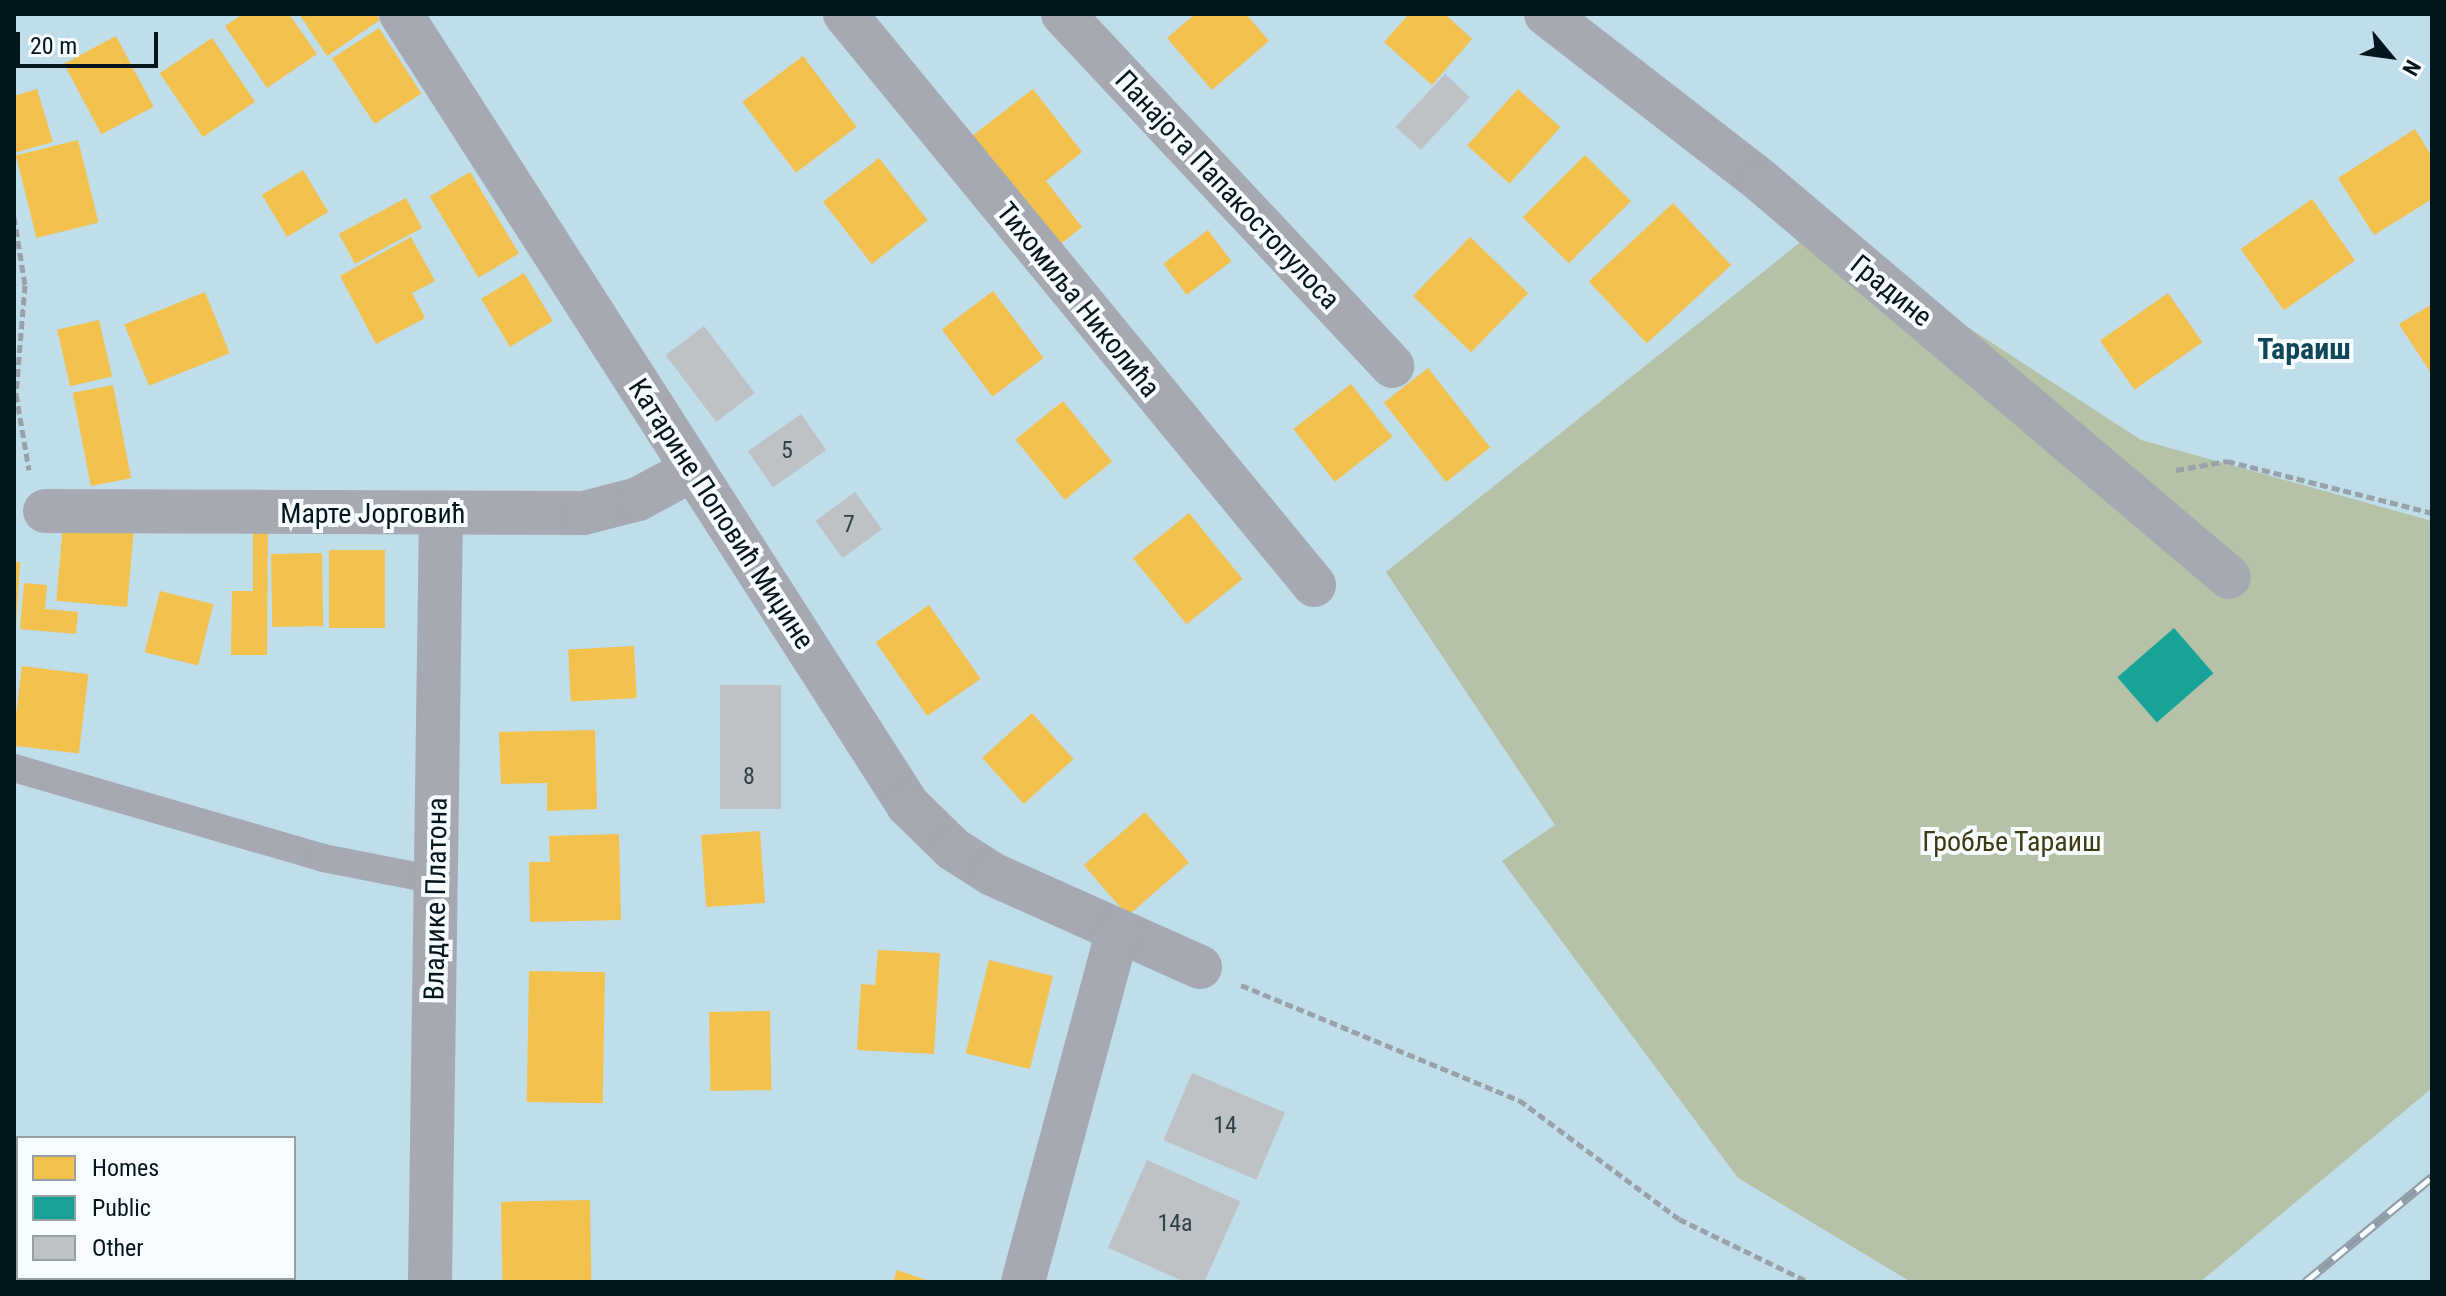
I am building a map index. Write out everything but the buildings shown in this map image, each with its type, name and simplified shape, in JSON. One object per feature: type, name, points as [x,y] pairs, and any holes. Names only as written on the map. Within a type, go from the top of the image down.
[{"type":"street","name":"Катарине Поповић Миџине","points":[[401,14],[908,805],[979,866],[1200,967]]},
{"type":"street","name":"Тихомиља Николића","points":[[845,14],[1314,585]]},
{"type":"street","name":"Панајота Папакостопулоса","points":[[1063,14],[1392,366]]},
{"type":"street","name":"Градине","points":[[1546,14],[1761,181],[2229,577]]},
{"type":"street","name":"Марте Јорговић","points":[[45,511],[441,515],[584,513],[638,499],[692,470]]},
{"type":"street","name":"Владике Платона","points":[[430,1282],[441,515]]},
{"type":"street","points":[[1023,1282],[1118,931]]},
{"type":"lane","points":[[14,768],[323,858],[436,880]]},
{"type":"path","points":[[14,217],[25,285],[16,394],[22,452],[45,511]]},
{"type":"path","points":[[2116,480],[2227,461],[2432,513]]},
{"type":"path","points":[[1200,967],[1519,1100],[1679,1219],[1809,1282]]},
{"type":"green space","name":"Гробље Тараиш","points":[[1817,229],[2141,440],[2432,521],[2432,1088],[2200,1282],[1911,1282],[1738,1178],[1502,861],[1555,825],[1386,572]]},
{"type":"railway","points":[[2305,1282],[2432,1177]]},
{"type":"district","name":"Тараиш","points":[[2304,349]]}]
